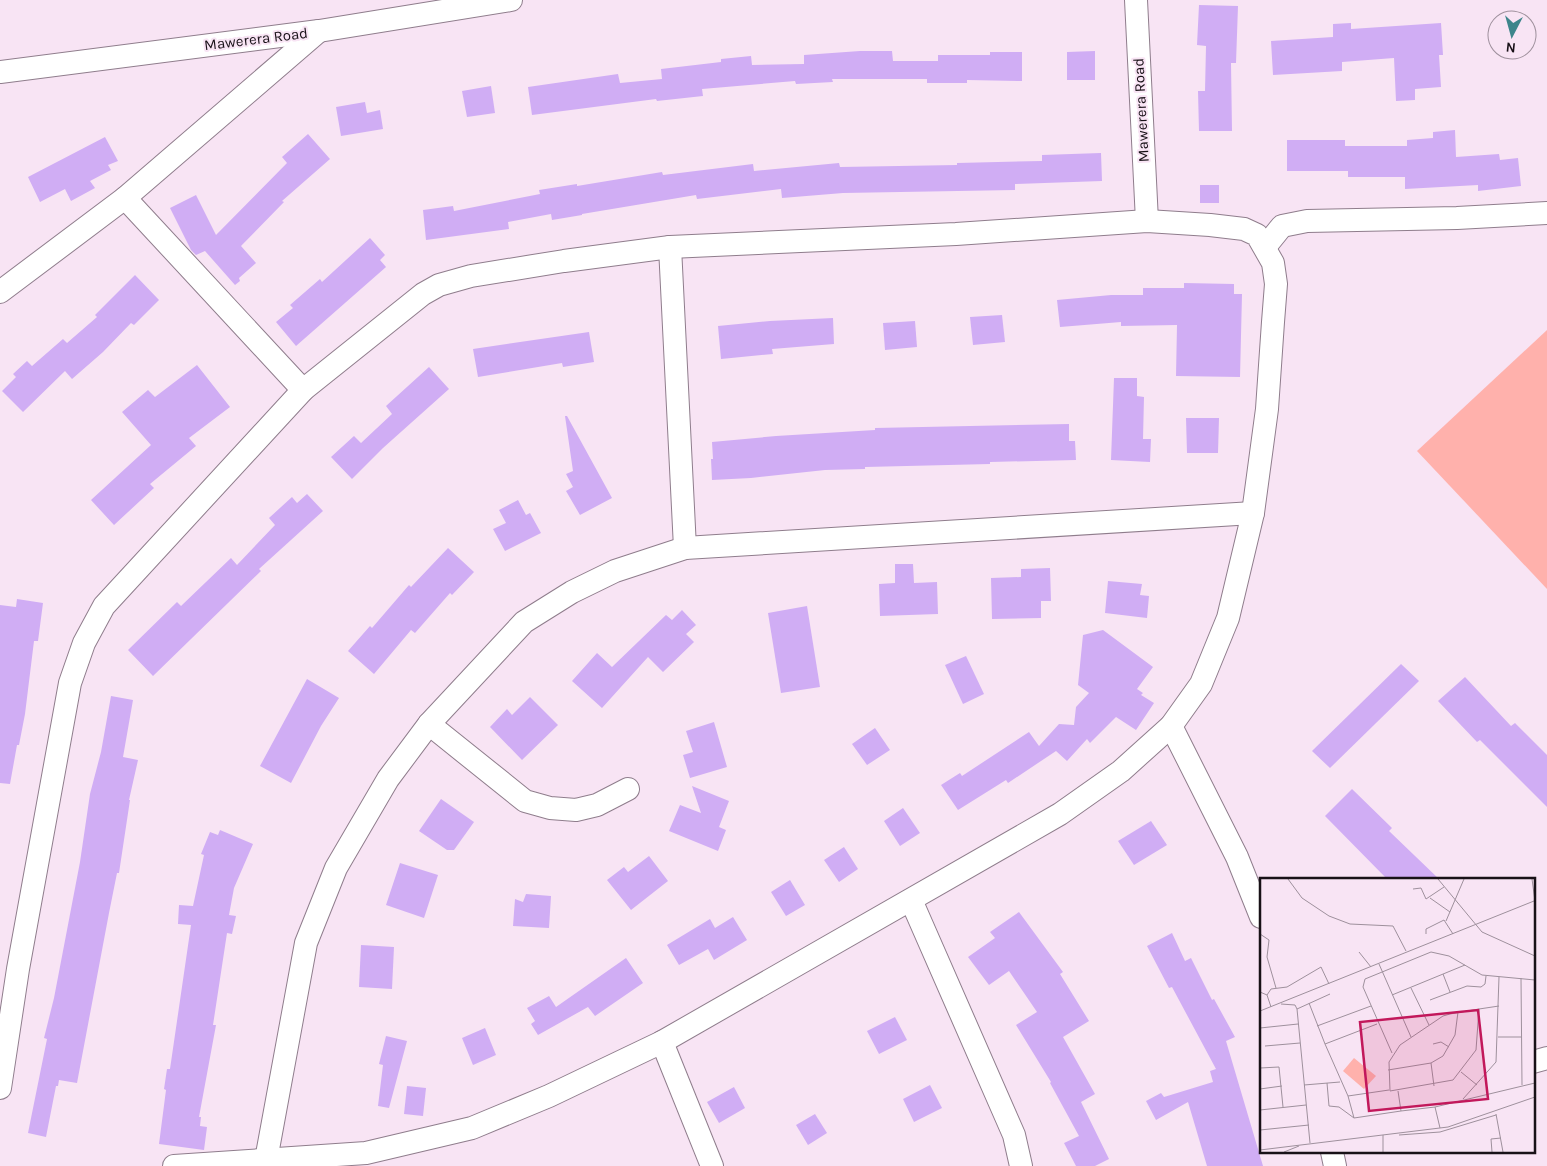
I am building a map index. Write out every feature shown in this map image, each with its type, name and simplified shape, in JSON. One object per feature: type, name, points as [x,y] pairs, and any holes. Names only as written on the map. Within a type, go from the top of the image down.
[{"type":"street","name":"Mawerera Road","points":[[0,72],[319,31],[511,0]]},
{"type":"street","name":"Mawerera Road","points":[[1136,0],[1146,221]]},
{"type":"street","points":[[0,292],[125,198],[319,31]]},
{"type":"street","points":[[125,198],[303,390]]},
{"type":"street","points":[[1265,247],[1282,226],[1307,221],[1457,218],[1547,213]]},
{"type":"street","points":[[0,1088],[18,969],[70,683],[84,644],[104,606],[303,390],[423,294],[439,285],[471,276],[564,260],[670,247],[947,234],[1146,221],[1244,229],[1257,235],[1273,263],[1276,284],[1267,409],[1253,513],[1228,618],[1201,684],[1171,726],[1121,771],[1060,814],[662,1042],[549,1096],[472,1128],[366,1153],[174,1166]]},
{"type":"street","points":[[670,247],[685,548]]},
{"type":"street","points":[[266,1160],[306,943],[336,868],[388,779],[430,724],[524,622],[572,592],[615,571],[685,548],[1253,513]]},
{"type":"street","points":[[430,724],[525,801],[550,808],[576,810],[597,806],[628,789]]},
{"type":"street","points":[[1171,726],[1237,857],[1260,914]]},
{"type":"street","points":[[911,900],[1014,1135],[1021,1166]]},
{"type":"street","points":[[662,1042],[712,1166]]},
{"type":"street","points":[[1534,1062],[1547,1058]]},
{"type":"shaded area","points":[[1547,330],[1547,589],[1417,451]]},
{"type":"building","points":[[1199,5],[1238,6],[1236,63],[1231,63],[1232,131],[1199,131],[1198,91],[1205,91],[1206,46],[1197,45]]},
{"type":"building","points":[[1351,23],[1351,29],[1441,23],[1443,55],[1439,55],[1441,87],[1415,89],[1415,100],[1396,101],[1394,58],[1342,62],[1342,71],[1273,75],[1271,41],[1333,37],[1333,24]]},
{"type":"building","points":[[892,51],[893,61],[938,61],[938,55],[990,55],[990,52],[1022,52],[1022,81],[967,80],[967,83],[927,83],[927,79],[832,79],[833,82],[796,84],[795,81],[702,89],[703,96],[657,101],[656,99],[532,115],[528,87],[618,74],[620,83],[662,79],[661,69],[721,62],[721,59],[751,56],[752,65],[804,64],[804,55]]},
{"type":"building","points":[[1095,51],[1095,80],[1067,80],[1067,52]]},
{"type":"building","points":[[491,86],[495,113],[467,117],[462,91]]},
{"type":"building","points":[[365,102],[367,113],[380,110],[383,129],[341,136],[336,107]]},
{"type":"building","points":[[1455,130],[1456,157],[1499,154],[1500,160],[1518,158],[1521,186],[1478,191],[1478,185],[1405,189],[1405,177],[1348,177],[1348,171],[1287,171],[1287,140],[1345,140],[1345,146],[1407,146],[1407,140],[1433,138],[1433,132]]},
{"type":"building","points":[[308,134],[330,159],[282,201],[284,202],[241,246],[256,263],[239,278],[240,281],[235,285],[205,251],[196,255],[191,250],[170,208],[196,195],[216,235],[287,163],[282,157]]},
{"type":"building","points":[[105,137],[118,161],[108,165],[111,170],[90,181],[95,188],[71,201],[65,189],[40,202],[28,177]]},
{"type":"building","points":[[1101,153],[1102,181],[1015,184],[1015,190],[843,193],[782,198],[781,189],[697,199],[696,195],[552,220],[551,214],[508,222],[509,229],[426,240],[423,210],[453,206],[454,211],[540,194],[539,190],[577,184],[577,186],[662,172],[663,175],[753,164],[754,171],[839,163],[840,167],[957,165],[957,163],[1042,161],[1042,155]]},
{"type":"building","points":[[1200,185],[1219,185],[1219,203],[1200,203]]},
{"type":"building","points":[[370,238],[385,255],[380,260],[386,267],[296,346],[276,322],[293,308],[290,305],[320,279],[322,282]]},
{"type":"building","points":[[135,275],[159,300],[134,325],[131,323],[103,352],[72,379],[65,371],[23,412],[2,391],[16,377],[13,374],[27,361],[32,366],[63,339],[67,343],[97,317],[95,315]]},
{"type":"building","points":[[1184,283],[1234,284],[1234,294],[1242,294],[1240,377],[1176,376],[1177,325],[1121,326],[1121,322],[1060,327],[1057,300],[1111,295],[1143,295],[1143,288],[1184,288]]},
{"type":"building","points":[[1002,315],[1005,342],[973,345],[970,317]]},
{"type":"building","points":[[833,318],[834,344],[772,349],[773,354],[721,359],[718,326]]},
{"type":"building","points":[[915,321],[917,347],[885,350],[883,323]]},
{"type":"building","points":[[589,332],[594,362],[563,367],[562,363],[478,377],[473,349]]},
{"type":"building","points":[[197,365],[230,407],[189,438],[196,446],[150,484],[154,488],[114,525],[91,500],[151,445],[122,412],[148,390],[155,397]]},
{"type":"building","points":[[429,367],[449,389],[383,448],[352,479],[331,457],[354,436],[361,443],[392,414],[386,406]]},
{"type":"building","points":[[1114,378],[1137,378],[1137,396],[1144,397],[1143,439],[1151,439],[1150,462],[1111,460]]},
{"type":"building","points":[[565,416],[567,416],[612,498],[580,515],[566,491],[573,487],[566,474],[573,471]]},
{"type":"building","points":[[1186,418],[1219,418],[1218,453],[1187,453]]},
{"type":"building","points":[[1069,424],[1069,441],[1075,441],[1076,460],[865,467],[865,469],[825,470],[712,480],[712,442],[875,430],[875,428]]},
{"type":"building","points":[[307,494],[323,511],[259,569],[261,571],[153,676],[128,650],[177,602],[181,606],[231,558],[237,565],[275,525],[269,518],[292,497],[297,503]]},
{"type":"building","points":[[518,500],[526,515],[530,513],[541,533],[505,551],[493,529],[506,523],[499,510]]},
{"type":"building","points":[[448,548],[474,572],[452,595],[450,593],[415,633],[411,630],[374,674],[348,651],[370,626],[372,628],[409,585],[411,587]]},
{"type":"building","points":[[895,564],[913,564],[914,583],[937,582],[938,614],[880,616],[879,584],[895,583]]},
{"type":"building","points":[[1050,568],[1051,601],[1041,601],[1041,618],[992,619],[991,578],[1021,577],[1021,569]]},
{"type":"building","points":[[1108,581],[1142,584],[1140,595],[1149,596],[1147,618],[1105,613]]},
{"type":"building","points":[[17,599],[43,603],[38,641],[34,641],[25,714],[10,784],[0,783],[0,605],[16,607]]},
{"type":"building","points":[[807,606],[820,687],[781,693],[768,613]]},
{"type":"building","points":[[682,610],[696,625],[686,634],[694,642],[663,672],[648,657],[602,708],[572,681],[597,653],[612,667],[666,615],[672,620]]},
{"type":"building","points":[[1103,630],[1153,667],[1137,689],[1143,693],[1141,695],[1154,703],[1136,730],[1116,717],[1090,743],[1087,739],[1067,761],[1056,751],[1008,783],[1006,780],[958,810],[941,785],[960,773],[962,776],[1029,732],[1039,746],[1059,724],[1074,725],[1076,707],[1089,693],[1078,685],[1083,635]]},
{"type":"building","points":[[966,656],[984,694],[963,704],[945,665]]},
{"type":"building","points":[[1401,664],[1419,681],[1330,768],[1312,751]]},
{"type":"building","points":[[1465,677],[1511,726],[1515,723],[1547,755],[1547,807],[1480,740],[1477,742],[1438,701]]},
{"type":"building","points":[[307,679],[339,698],[321,726],[291,783],[260,766]]},
{"type":"building","points":[[111,696],[133,700],[123,757],[138,760],[129,800],[119,873],[117,873],[77,1083],[59,1080],[58,1086],[56,1086],[46,1137],[28,1133],[47,1039],[44,1038],[54,998],[80,862],[90,794],[101,752]]},
{"type":"building","points":[[530,697],[558,725],[522,760],[490,727],[507,709],[512,715]]},
{"type":"building","points":[[714,722],[727,767],[690,778],[683,755],[693,752],[686,731]]},
{"type":"building","points":[[875,728],[890,750],[867,765],[852,744]]},
{"type":"building","points":[[692,786],[729,801],[719,827],[726,830],[718,851],[669,831],[680,805],[701,813]]},
{"type":"building","points":[[1352,789],[1392,828],[1389,831],[1438,878],[1386,878],[1325,816]]},
{"type":"building","points":[[441,799],[474,822],[454,850],[447,850],[419,831]]},
{"type":"building","points":[[903,808],[920,833],[900,846],[884,821]]},
{"type":"building","points":[[1151,821],[1167,845],[1134,865],[1118,841]]},
{"type":"building","points":[[220,830],[253,844],[234,888],[229,915],[236,916],[232,934],[227,933],[213,1025],[216,1025],[199,1117],[201,1117],[200,1126],[207,1127],[204,1150],[159,1144],[166,1090],[164,1089],[167,1069],[170,1069],[191,925],[178,924],[179,905],[193,906],[204,855],[201,854],[210,832],[218,835]]},
{"type":"building","points":[[844,847],[858,869],[839,882],[824,860]]},
{"type":"building","points":[[649,856],[668,881],[631,910],[607,880],[624,867],[628,872]]},
{"type":"building","points":[[400,863],[438,875],[424,918],[386,905]]},
{"type":"building","points":[[790,880],[805,905],[786,916],[771,892]]},
{"type":"building","points":[[526,894],[551,896],[549,928],[513,926],[515,899],[523,902]]},
{"type":"building","points":[[1019,912],[1063,972],[1060,974],[1089,1021],[1063,1037],[1095,1094],[1081,1102],[1109,1159],[1095,1166],[1076,1166],[1064,1143],[1079,1136],[1051,1082],[1016,1025],[1037,1012],[1009,971],[989,985],[968,957],[995,938],[990,932]]},
{"type":"building","points":[[733,917],[747,940],[714,960],[708,949],[679,965],[667,945],[710,919],[715,928]]},
{"type":"building","points":[[1172,933],[1185,961],[1191,958],[1212,1000],[1214,999],[1235,1037],[1226,1041],[1263,1166],[1207,1166],[1188,1102],[1156,1120],[1146,1101],[1161,1093],[1164,1097],[1213,1082],[1210,1071],[1216,1069],[1172,987],[1169,988],[1147,946]]},
{"type":"building","points":[[361,945],[394,947],[392,989],[359,987]]},
{"type":"building","points":[[626,958],[643,983],[595,1016],[588,1007],[538,1035],[531,1024],[535,1021],[527,1008],[549,996],[556,1007]]},
{"type":"building","points":[[895,1017],[907,1040],[879,1054],[867,1031]]},
{"type":"building","points":[[485,1028],[496,1055],[473,1065],[462,1038]]},
{"type":"building","points":[[386,1036],[407,1041],[389,1108],[378,1106],[383,1065],[379,1064]]},
{"type":"building","points":[[930,1085],[942,1108],[914,1122],[903,1099]]},
{"type":"building","points":[[407,1086],[426,1088],[423,1116],[404,1114]]},
{"type":"building","points":[[734,1087],[745,1108],[719,1123],[707,1102]]},
{"type":"building","points":[[815,1114],[827,1133],[808,1145],[796,1125]]}]
